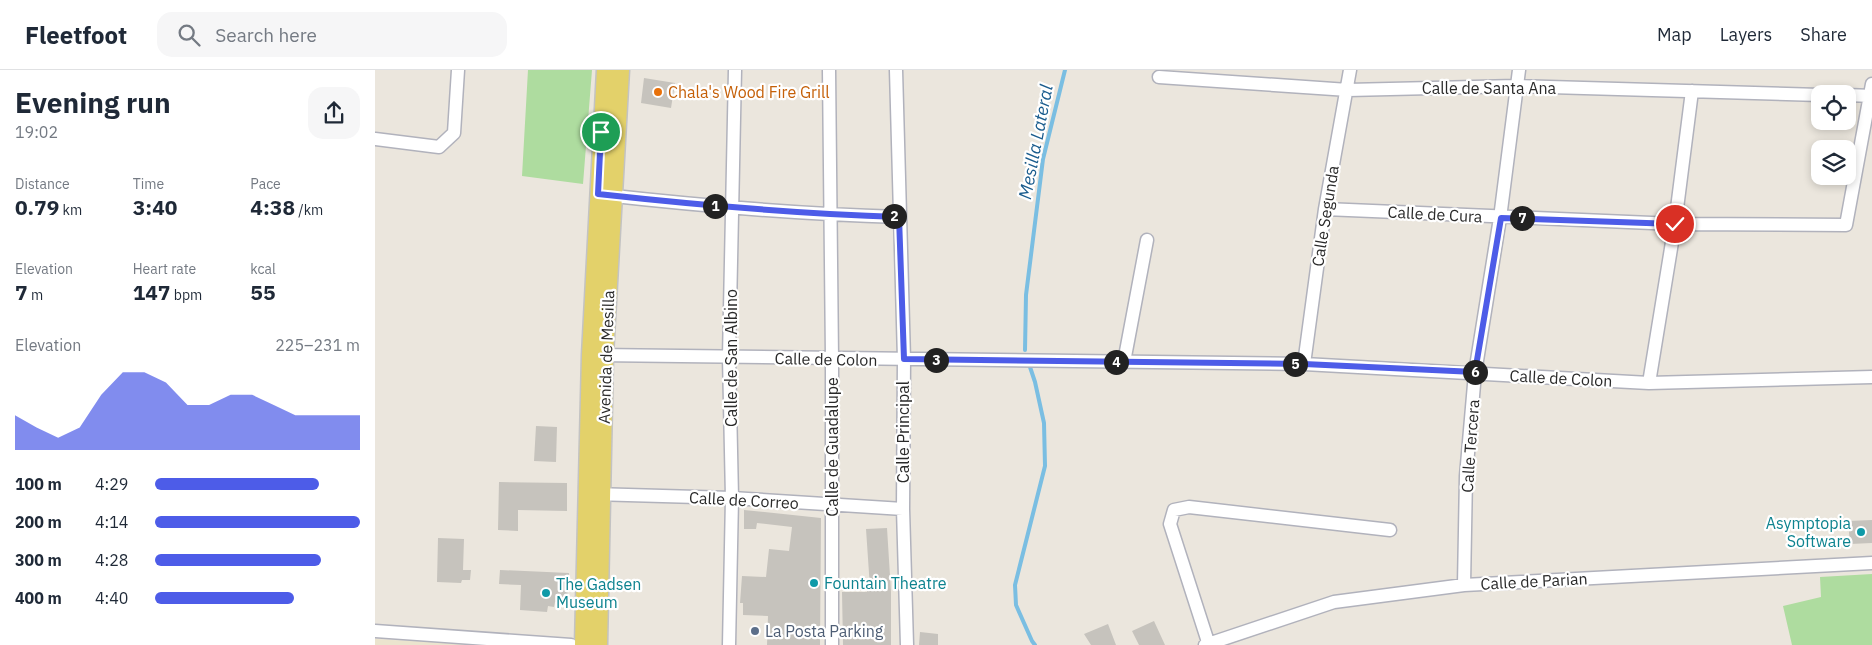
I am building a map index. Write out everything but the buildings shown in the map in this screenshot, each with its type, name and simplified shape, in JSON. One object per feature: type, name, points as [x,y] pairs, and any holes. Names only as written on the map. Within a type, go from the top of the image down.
[{"type":"main road","name":"Avenida de Mesilla","points":[[605,70],[606,195]]},
{"type":"main road","name":"Avenida de Mesilla","points":[[583,645],[593,494],[597,355],[606,195],[621,70]]},
{"type":"main road","name":"Avenida de Mesilla","points":[[593,494],[599,645]]},
{"type":"street","points":[[375,140],[439,147],[454,134],[458,70]]},
{"type":"street","name":"Calle de San Albino","points":[[729,645],[733,498],[729,358],[735,70]]},
{"type":"street","name":"Calle de Guadalupe","points":[[829,70],[832,645]]},
{"type":"street","name":"Calle Principal","points":[[896,70],[904,359],[903,509],[907,645]]},
{"type":"street","name":"Calle Segunda","points":[[1304,364],[1325,209],[1348,90],[1350,70]]},
{"type":"street","name":"Calle Tercera","points":[[1464,585],[1467,476],[1475,372],[1501,218],[1519,70]]},
{"type":"street","name":"Calle de Santa Ana","points":[[1159,78],[1348,90],[1516,86],[1811,94]]},
{"type":"street","points":[[1649,383],[1675,224],[1692,91]]},
{"type":"street","points":[[1856,94],[1871,92]]},
{"type":"street","name":"Calle de Cura","points":[[1325,209],[1675,224],[1846,225],[1871,92]]},
{"type":"street","points":[[606,195],[732,208],[899,217]]},
{"type":"street","points":[[1124,362],[1147,240]]},
{"type":"street","name":"Calle de Colon","points":[[597,355],[1304,364],[1649,383],[1872,377]]},
{"type":"street","name":"Calle de Correo","points":[[593,494],[733,498],[903,509]]},
{"type":"street","points":[[1208,644],[1170,524],[1174,510],[1189,507],[1390,530]]},
{"type":"street","name":"Calle de Parian","points":[[1208,644],[1334,602],[1464,585],[1872,563]]},
{"type":"street","points":[[375,631],[571,645]]},
{"type":"shaded area","points":[[375,639],[475,645],[375,645]]},
{"type":"green space","points":[[528,70],[592,70],[583,184],[522,176]]},
{"type":"green space","points":[[1872,574],[1872,645],[1792,645],[1783,606],[1821,597],[1820,577]]},
{"type":"waterway","name":"Mesilla Lateral","points":[[1025,350],[1026,295],[1043,159],[1065,70]]},
{"type":"waterway","points":[[1029,364],[1044,423],[1045,466],[1015,585],[1016,605],[1035,645]]},
{"type":"place","name":"Chala's Wood Fire Grill","points":[[658,92]]},
{"type":"place","name":"Asymptopia Software","points":[[1861,532]]},
{"type":"place","name":"Fountain Theatre","points":[[814,583]]},
{"type":"place","name":"The Gadsen Museum","points":[[546,593]]},
{"type":"place","name":"La Posta Parking","points":[[755,631]]},
{"type":"route","points":[[601,132],[598,194],[732,208],[899,217],[904,359],[1304,364],[1475,372],[1501,218],[1675,224]]}]
